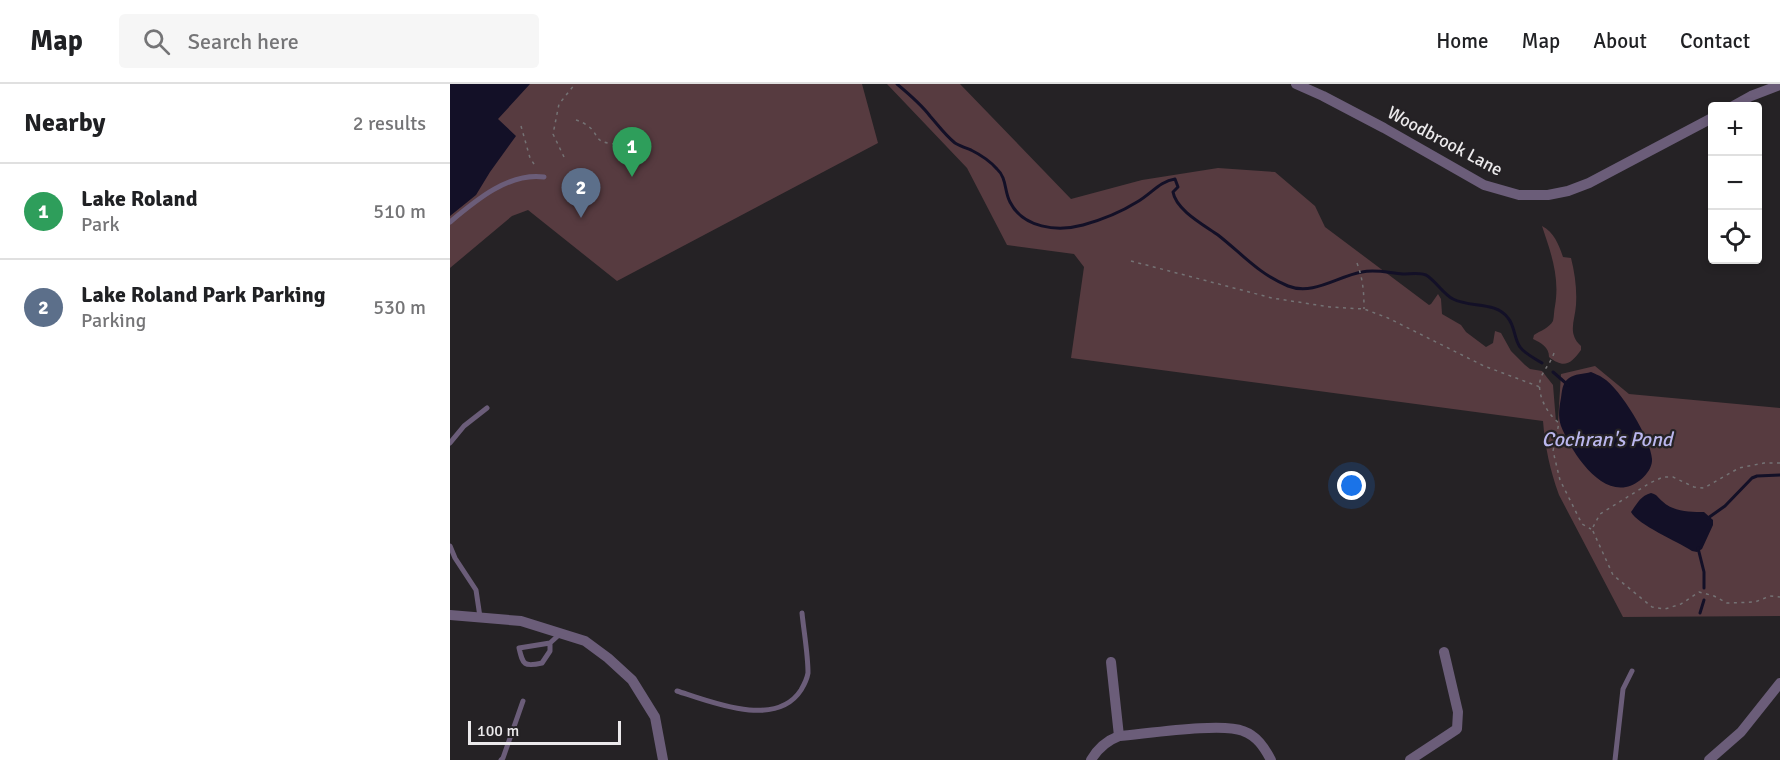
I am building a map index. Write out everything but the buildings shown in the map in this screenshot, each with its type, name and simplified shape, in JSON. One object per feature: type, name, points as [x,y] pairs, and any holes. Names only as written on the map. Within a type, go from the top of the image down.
[{"type":"street","name":"Woodbrook Lane","points":[[1296,84],[1384,128],[1484,185],[1519,195],[1548,195],[1589,183],[1708,121]]},
{"type":"street","points":[[1740,102],[1780,86]]},
{"type":"street","points":[[450,615],[521,621],[585,641],[608,658],[632,681],[655,717],[663,760]]},
{"type":"street","points":[[1410,760],[1457,729],[1458,712],[1444,652]]},
{"type":"street","points":[[1111,662],[1119,736]]},
{"type":"street","points":[[1709,760],[1741,732],[1780,683]]},
{"type":"street","points":[[1092,760],[1100,748],[1109,740],[1119,736],[1232,728],[1241,729],[1257,740],[1271,760]]},
{"type":"lane","points":[[450,222],[483,196],[518,178],[533,175],[544,177]]},
{"type":"lane","points":[[450,443],[464,426],[487,408]]},
{"type":"lane","points":[[450,546],[476,591],[480,617]]},
{"type":"lane","points":[[677,692],[725,706],[752,710],[771,710],[784,706],[796,697],[808,675],[802,613]]},
{"type":"lane","points":[[550,643],[550,651],[542,663],[530,666],[524,664],[519,648],[550,643],[561,633]]},
{"type":"lane","points":[[1615,760],[1623,689],[1632,671]]},
{"type":"lane","points":[[501,760],[523,701]]},
{"type":"lane","points":[[505,754],[512,760]]},
{"type":"path","points":[[564,157],[553,134],[559,104],[575,84]]},
{"type":"path","points":[[576,120],[586,124],[599,140],[606,144],[618,144]]},
{"type":"path","points":[[522,126],[530,158],[536,166],[533,175]]},
{"type":"path","points":[[1131,261],[1272,298],[1330,307],[1364,309],[1388,318],[1484,366],[1540,387]]},
{"type":"path","points":[[1357,263],[1365,289],[1364,309]]},
{"type":"path","points":[[1554,353],[1552,361],[1541,376],[1540,387],[1550,416],[1559,423],[1553,451],[1560,480],[1582,524],[1592,529],[1613,575],[1652,607],[1665,609],[1681,604],[1699,592],[1727,603],[1755,602],[1770,596],[1780,597]]},
{"type":"path","points":[[1592,529],[1600,514],[1663,477],[1673,477],[1694,487],[1704,488],[1739,468],[1764,463],[1780,463]]},
{"type":"shaded area","points":[[450,84],[862,84],[878,143],[617,281],[528,210],[512,216],[450,268]]},
{"type":"shaded area","points":[[887,84],[960,84],[1071,199],[1142,180],[1218,168],[1275,172],[1315,206],[1325,227],[1429,305],[1438,294],[1441,299],[1442,314],[1461,325],[1466,332],[1486,347],[1493,343],[1495,331],[1501,333],[1511,351],[1525,365],[1530,369],[1542,371],[1553,385],[1556,422],[1558,422],[1561,374],[1595,366],[1629,394],[1780,408],[1780,616],[1623,617],[1559,495],[1548,458],[1543,421],[1071,358],[1084,267],[1074,254],[1007,245],[967,168]]},
{"type":"shaded area","points":[[1542,226],[1553,235],[1563,257],[1571,258],[1574,270],[1576,299],[1573,332],[1581,350],[1574,359],[1563,364],[1549,357],[1546,348],[1533,339],[1534,335],[1553,321],[1556,295],[1554,265]]},
{"type":"water","points":[[450,84],[530,84],[498,119],[516,136],[476,195],[450,216]]},
{"type":"water","name":"Cochran's Pond","points":[[1591,372],[1603,378],[1618,392],[1641,427],[1650,450],[1652,464],[1650,468],[1644,477],[1631,486],[1615,487],[1595,476],[1578,457],[1561,426],[1559,409],[1565,382],[1574,376]]},
{"type":"water","points":[[1651,493],[1666,505],[1676,509],[1704,512],[1713,520],[1702,549],[1697,552],[1692,551],[1635,517],[1631,512],[1641,498]]},
{"type":"waterway","points":[[897,84],[919,103],[955,143],[978,154],[994,166],[1002,176],[1010,202],[1023,218],[1032,223],[1052,228],[1090,223],[1124,209],[1160,185],[1175,179],[1178,187],[1173,192],[1175,199],[1185,211],[1260,270],[1278,281],[1288,286],[1307,289],[1367,271],[1423,274],[1453,299],[1490,307],[1503,313],[1510,321],[1520,347],[1542,363]]},
{"type":"waterway","points":[[1553,372],[1568,385]]},
{"type":"waterway","points":[[1708,518],[1725,506],[1752,478],[1780,475]]},
{"type":"waterway","points":[[1698,548],[1704,572],[1704,588]]},
{"type":"waterway","points":[[1700,613],[1704,600]]},
{"type":"place","name":"Lake Roland","points":[[632,177]]},
{"type":"place","name":"Lake Roland Park Parking","points":[[581,218]]}]
